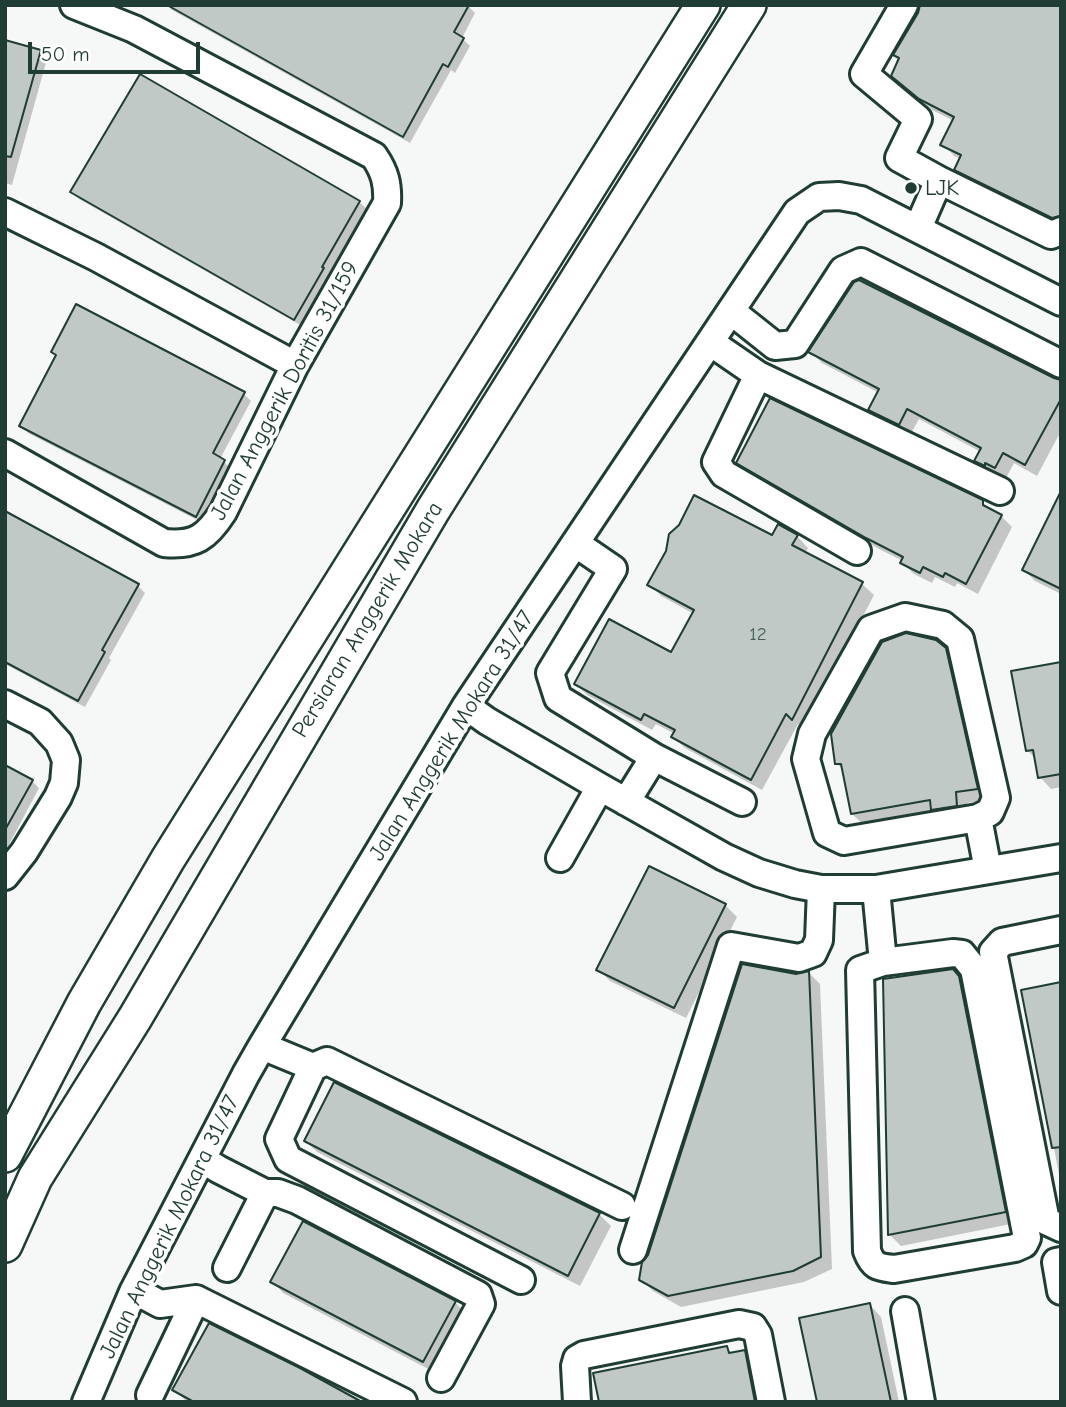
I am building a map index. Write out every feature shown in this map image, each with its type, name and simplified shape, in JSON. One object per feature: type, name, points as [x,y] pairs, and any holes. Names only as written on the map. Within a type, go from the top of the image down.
[{"type":"main road","name":"Persiaran Anggerik Mokara","points":[[5,1155],[84,1003],[168,859],[703,5]]},
{"type":"main road","name":"Persiaran Anggerik Mokara","points":[[5,1245],[35,1178],[135,1017],[433,510],[749,5]]},
{"type":"street","points":[[904,5],[864,74],[918,119],[899,158],[1051,235],[1061,231]]},
{"type":"street","name":"Jalan Anggerik Doritis 31/159","points":[[5,453],[164,543],[190,543],[207,533],[223,512],[295,365],[387,203],[383,168],[374,156],[134,29],[78,6]]},
{"type":"street","points":[[918,228],[939,180]]},
{"type":"street","name":"Jalan Anggerik Mokara 31/47","points":[[86,1402],[134,1290],[262,1046],[466,706],[797,212],[818,197],[861,200],[1061,302]]},
{"type":"street","points":[[5,212],[132,276],[295,365]]},
{"type":"street","points":[[730,311],[775,346],[794,344],[843,270],[861,262],[1061,364]]},
{"type":"street","points":[[710,342],[758,375],[1000,491]]},
{"type":"street","points":[[758,375],[716,462],[724,474],[857,551]]},
{"type":"street","points":[[576,543],[613,569],[550,673],[558,698],[654,757],[742,802]]},
{"type":"street","points":[[905,617],[943,625],[960,639],[996,798],[990,812],[978,818],[844,841],[827,833],[806,759],[812,734],[871,629],[905,617]]},
{"type":"street","points":[[5,704],[40,722],[59,743],[66,760],[64,783],[58,797],[5,876]]},
{"type":"street","points":[[466,706],[600,787],[724,857],[760,873],[795,884],[821,889],[876,890],[1061,858]]},
{"type":"street","points":[[626,802],[654,757]]},
{"type":"street","points":[[560,858],[600,787]]},
{"type":"street","points":[[978,818],[988,870]]},
{"type":"street","points":[[633,1250],[730,946],[799,958],[813,953],[819,940],[821,889]]},
{"type":"street","points":[[876,890],[883,962]]},
{"type":"street","points":[[1061,930],[1002,942],[993,952],[1046,1221],[1061,1228]]},
{"type":"street","points":[[953,953],[962,954],[974,969],[1022,1207],[1027,1238],[1024,1244],[1015,1248],[894,1269],[878,1267],[870,1260],[866,1244],[860,970],[883,962],[953,953]]},
{"type":"street","points":[[262,1046],[313,1067]]},
{"type":"street","points":[[521,1280],[288,1159],[279,1139],[313,1067],[327,1061],[622,1206]]},
{"type":"street","points":[[202,1159],[265,1193],[278,1193],[298,1200],[478,1295],[481,1304],[441,1378]]},
{"type":"street","points":[[227,1268],[265,1193]]},
{"type":"street","points":[[1061,1261],[1056,1262],[1061,1291]]},
{"type":"street","points":[[134,1290],[160,1304],[196,1299],[403,1402]]},
{"type":"street","points":[[150,1395],[196,1299]]},
{"type":"street","points":[[905,1311],[921,1402]]},
{"type":"street","points":[[578,1402],[575,1366],[577,1359],[584,1355],[739,1324],[753,1327],[758,1335],[771,1402]]},
{"type":"building","points":[[167,5],[469,5],[454,32],[464,38],[448,67],[443,64],[403,137]]},
{"type":"building","points":[[920,5],[1061,5],[1061,216],[1052,218],[954,170],[961,155],[940,145],[954,117],[919,99],[891,76],[899,58],[893,55]]},
{"type":"building","points":[[5,40],[41,50],[11,157],[5,156]]},
{"type":"building","points":[[140,74],[360,201],[294,320],[70,192]]},
{"type":"building","points":[[859,280],[1061,380],[1061,399],[1025,465],[1003,453],[995,468],[985,463],[985,466],[974,461],[981,448],[907,409],[899,425],[868,410],[879,389],[808,352],[854,282]]},
{"type":"building","points":[[76,304],[245,392],[213,453],[225,460],[196,517],[19,426],[56,355],[51,352]]},
{"type":"building","points":[[770,398],[983,500],[983,505],[1002,515],[966,584],[945,573],[943,577],[923,567],[920,573],[900,563],[903,557],[736,463]]},
{"type":"building","points":[[1061,491],[1061,589],[1022,570]]},
{"type":"building","points":[[694,495],[772,535],[778,524],[798,535],[792,545],[863,582],[792,720],[786,714],[751,780],[671,737],[675,730],[644,714],[641,720],[574,684],[609,619],[671,652],[694,610],[647,585],[666,551],[669,534],[679,525]]},
{"type":"building","points":[[5,511],[139,584],[102,650],[105,652],[78,701],[5,662]]},
{"type":"building","points":[[906,633],[936,640],[946,648],[978,789],[956,792],[957,806],[931,810],[930,800],[851,814],[841,764],[835,764],[831,734],[882,642]]},
{"type":"building","points":[[1061,662],[1061,774],[1038,778],[1033,750],[1026,751],[1011,671]]},
{"type":"building","points":[[5,765],[33,780],[5,830]]},
{"type":"building","points":[[649,866],[726,904],[674,1008],[596,970]]},
{"type":"building","points":[[742,964],[796,974],[809,971],[821,1257],[793,1271],[668,1296],[639,1280],[642,1262],[648,1255]]},
{"type":"building","points":[[953,969],[959,976],[1006,1212],[888,1235],[883,979]]},
{"type":"building","points":[[1061,982],[1061,1147],[1052,1148],[1021,990]]},
{"type":"building","points":[[334,1082],[600,1213],[568,1276],[304,1141]]},
{"type":"building","points":[[303,1221],[456,1301],[423,1362],[270,1282]]},
{"type":"building","points":[[870,1303],[891,1402],[817,1402],[799,1318]]},
{"type":"building","points":[[209,1323],[362,1402],[194,1402],[172,1390]]},
{"type":"building","points":[[727,1346],[729,1353],[745,1350],[755,1402],[599,1402],[593,1373]]},
{"type":"place","name":"LJK","points":[[911,188]]}]
